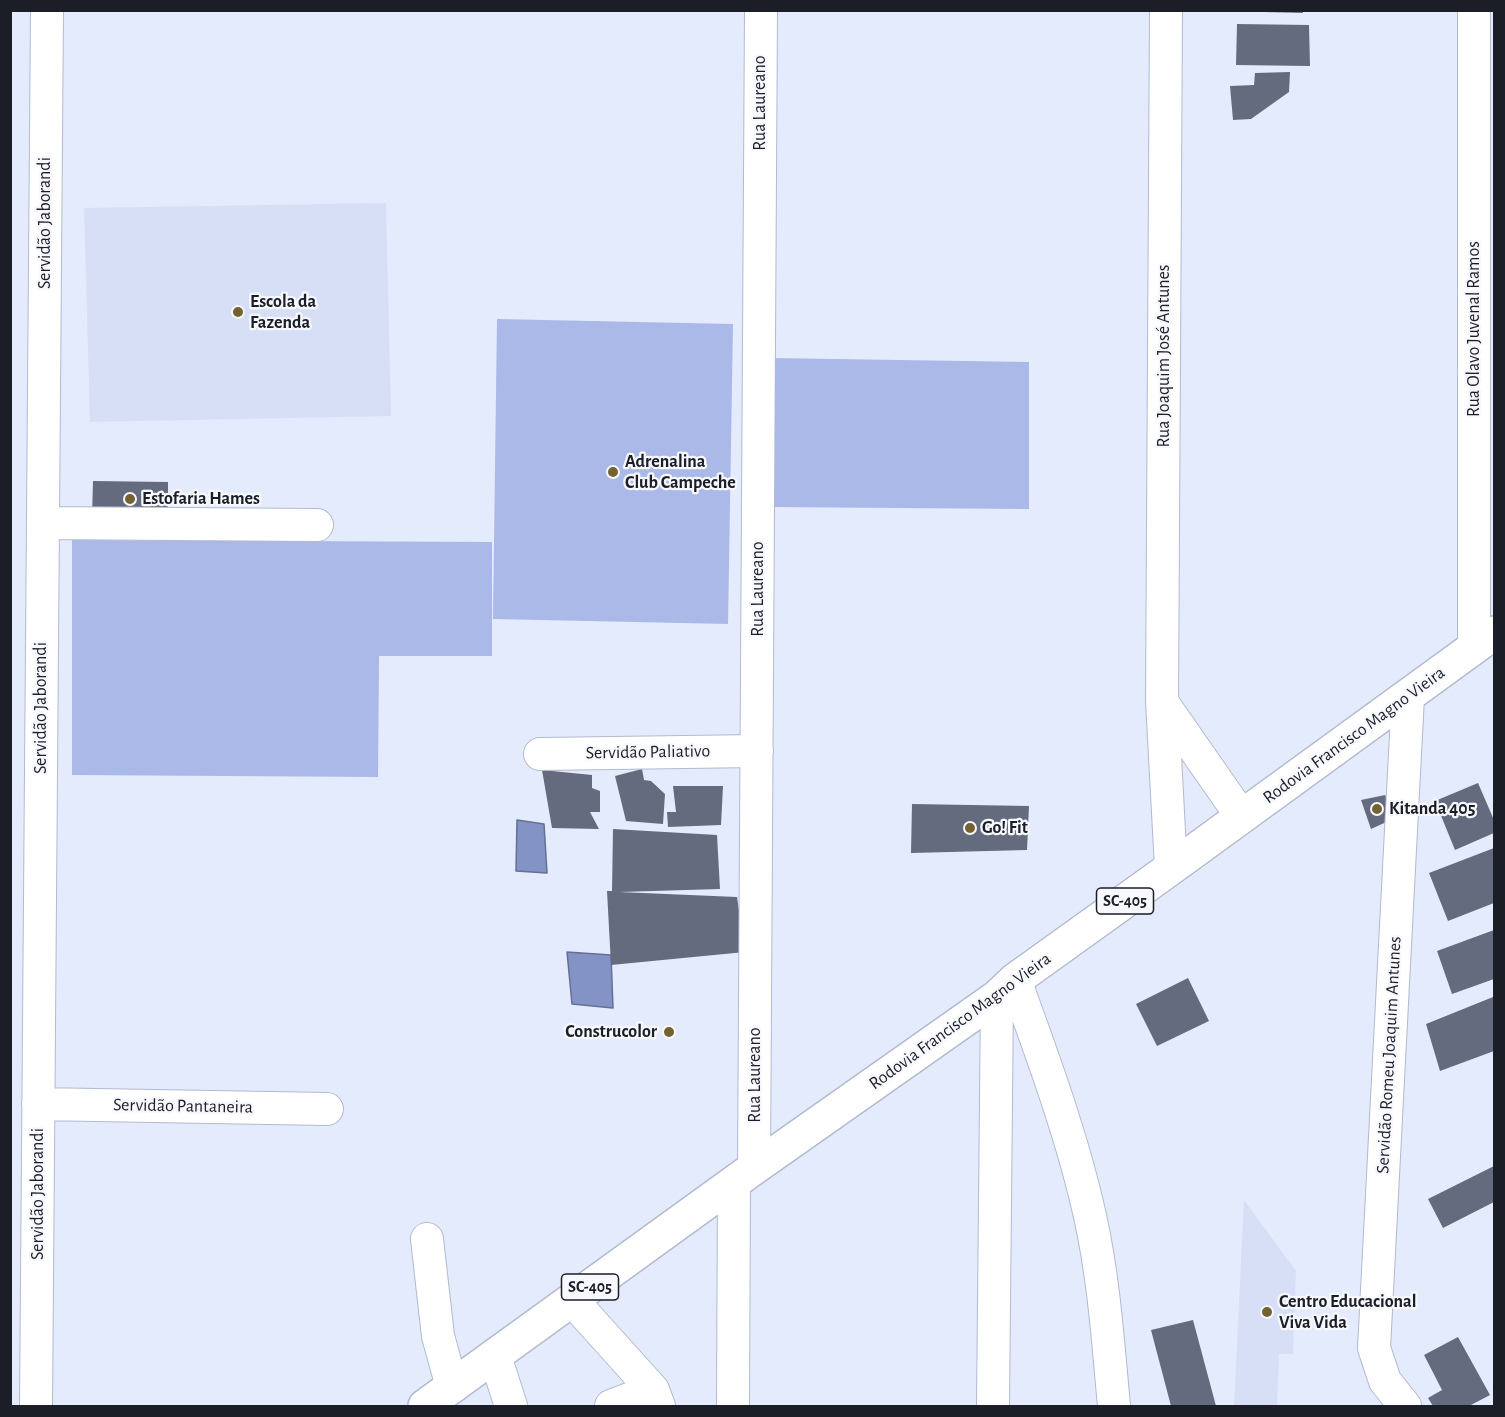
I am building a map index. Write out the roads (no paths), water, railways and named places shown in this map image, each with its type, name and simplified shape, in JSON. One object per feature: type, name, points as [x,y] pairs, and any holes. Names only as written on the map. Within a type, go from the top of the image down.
[{"type":"main road","name":"Rodovia Francisco Magno Vieira","points":[[425,1407],[1484,641]]},
{"type":"street","name":"Servidão Jaborandi","points":[[36,1407],[47,10]]},
{"type":"street","name":"Rua Laureano","points":[[733,1407],[744,1176],[757,751],[761,10]]},
{"type":"street","name":"Rua Joaquim José Antunes","points":[[1166,10],[1162,701],[1171,868]]},
{"type":"street","name":"Rua Olavo Juvenal Ramos","points":[[1473,10],[1484,641]]},
{"type":"street","points":[[43,523],[317,525]]},
{"type":"street","name":"Servidão Romeu Joaquim Antunes","points":[[1405,1407],[1385,1381],[1374,1348],[1408,696]]},
{"type":"street","points":[[1162,701],[1242,817]]},
{"type":"street","name":"Servidão Paliativo","points":[[540,754],[757,751]]},
{"type":"street","points":[[993,1407],[1006,988]]},
{"type":"street","points":[[1006,988],[1060,1106],[1074,1150],[1090,1216],[1103,1287],[1114,1407]]},
{"type":"street","name":"Servidão Pantaneira","points":[[38,1104],[327,1109]]},
{"type":"street","points":[[427,1239],[438,1336],[452,1387]]},
{"type":"street","points":[[572,1300],[656,1398],[612,1407]]},
{"type":"street","points":[[495,1356],[511,1407]]},
{"type":"place","name":"Escola da Fazenda","points":[[238,312]]},
{"type":"place","name":"Adrenalina Club Campeche","points":[[613,472]]},
{"type":"place","name":"Estofaria Hames","points":[[130,499]]},
{"type":"place","name":"Kitanda 405","points":[[1377,809]]},
{"type":"place","name":"Go! Fit","points":[[970,828]]},
{"type":"place","name":"Construcolor","points":[[669,1032]]},
{"type":"place","name":"Centro Educacional Viva Vida","points":[[1267,1312]]}]
